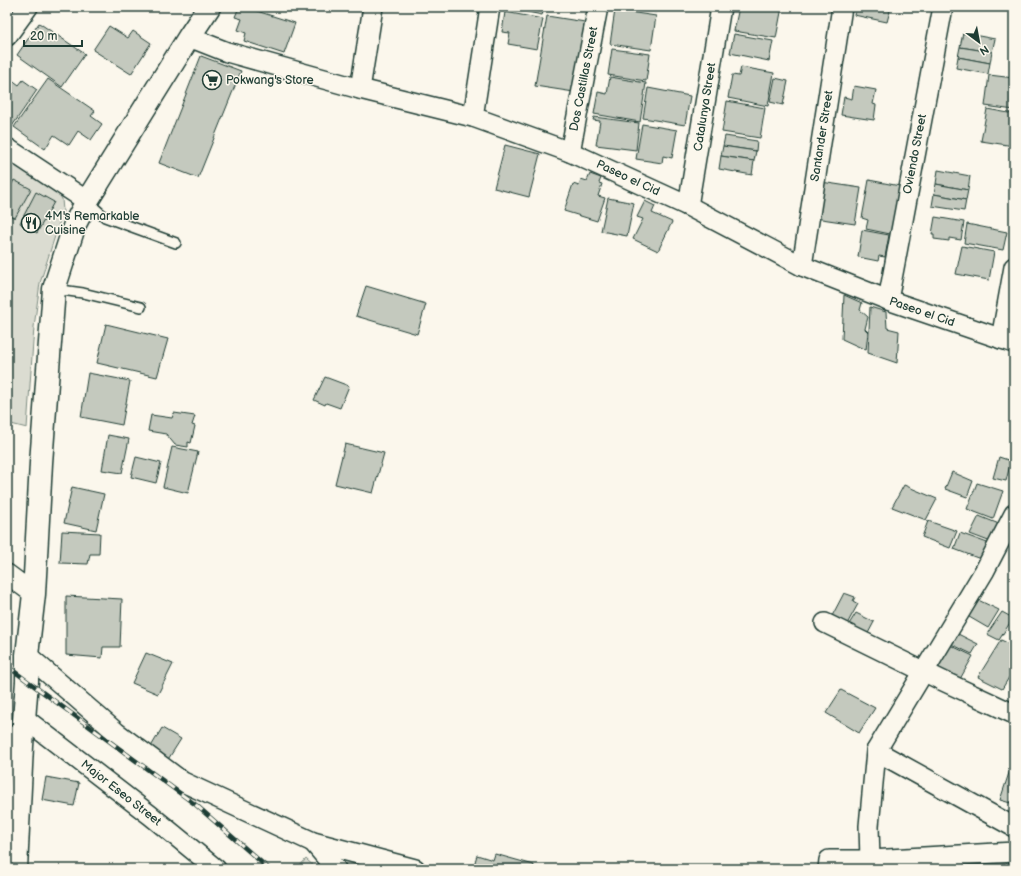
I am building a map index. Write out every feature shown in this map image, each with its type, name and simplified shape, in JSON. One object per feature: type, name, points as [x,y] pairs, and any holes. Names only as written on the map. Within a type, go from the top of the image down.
[{"type":"street","points":[[7,36],[28,7]]},
{"type":"street","points":[[16,869],[14,740],[24,718],[27,681],[27,655],[34,594],[41,463],[54,289],[75,224],[86,201],[189,36],[209,7]]},
{"type":"street","points":[[360,89],[373,7]]},
{"type":"street","points":[[473,117],[490,7]]},
{"type":"street","name":"Dos Castillas Street","points":[[570,152],[598,7]]},
{"type":"street","name":"Catalunya Street","points":[[688,206],[721,7]]},
{"type":"street","name":"Santander Street","points":[[802,266],[842,7]]},
{"type":"street","name":"Oviendo Street","points":[[888,300],[943,7]]},
{"type":"street","name":"Paseo el Cid","points":[[189,36],[227,52],[360,89],[473,117],[570,152],[688,206],[802,266],[888,300],[1008,341]]},
{"type":"street","points":[[7,148],[86,201]]},
{"type":"street","points":[[1008,341],[1014,267]]},
{"type":"street","points":[[870,864],[869,826],[876,751],[985,570],[1014,514]]},
{"type":"street","points":[[7,574],[34,594]]},
{"type":"street","points":[[825,623],[1014,714]]},
{"type":"street","points":[[27,655],[116,732],[183,782],[313,842],[414,869]]},
{"type":"street","name":"Major Eseo Street","points":[[24,718],[150,815],[216,869]]},
{"type":"street","points":[[876,751],[1014,827]]},
{"type":"street","points":[[313,842],[336,869]]},
{"type":"street","points":[[828,869],[829,860],[870,864],[1014,852]]},
{"type":"lane","points":[[86,201],[105,217],[176,243]]},
{"type":"lane","points":[[54,289],[83,293],[141,307]]},
{"type":"shaded area","points":[[7,157],[57,191],[62,199],[63,211],[40,283],[34,327],[27,428],[7,423]]},
{"type":"shaded area","points":[[306,859],[317,869],[297,869]]},
{"type":"building","points":[[239,7],[244,7],[295,23],[284,54],[244,41],[246,33],[238,30],[242,19],[235,17]]},
{"type":"building","points":[[519,7],[548,7],[547,10],[544,9],[542,15],[518,10]]},
{"type":"building","points":[[621,7],[657,7],[656,12]]},
{"type":"building","points":[[739,7],[782,7],[776,38],[734,31]]},
{"type":"building","points":[[856,7],[891,7],[887,22],[854,15]]},
{"type":"building","points":[[615,10],[656,16],[651,50],[610,44]]},
{"type":"building","points":[[505,12],[543,19],[537,49],[508,44],[510,33],[502,32]]},
{"type":"building","points":[[547,16],[585,22],[574,92],[535,86]]},
{"type":"building","points":[[39,23],[85,54],[62,87],[17,55]]},
{"type":"building","points":[[109,26],[128,38],[133,31],[151,43],[131,74],[93,50]]},
{"type":"building","points":[[963,33],[995,39],[992,52],[960,47]]},
{"type":"building","points":[[734,34],[773,41],[769,61],[730,53]]},
{"type":"building","points":[[960,47],[992,52],[990,63],[958,57]]},
{"type":"building","points":[[612,49],[650,54],[646,81],[608,75]]},
{"type":"building","points":[[201,56],[241,71],[198,178],[159,163]]},
{"type":"building","points":[[958,57],[990,63],[988,74],[956,68]]},
{"type":"building","points":[[741,67],[774,73],[768,106],[728,98],[732,75],[739,76]]},
{"type":"building","points":[[989,75],[1014,78],[1014,110],[985,106]]},
{"type":"building","points":[[7,76],[19,85],[23,80],[37,90],[10,129],[7,127]]},
{"type":"building","points":[[610,77],[646,83],[640,122],[594,114],[598,92],[607,94]]},
{"type":"building","points":[[775,78],[788,81],[783,105],[770,102]]},
{"type":"building","points":[[48,79],[95,111],[91,116],[102,124],[91,140],[78,131],[69,145],[54,135],[45,149],[14,127]]},
{"type":"building","points":[[854,86],[876,90],[873,104],[876,105],[874,120],[841,115],[844,97],[852,99]]},
{"type":"building","points":[[648,88],[690,96],[685,125],[643,118]]},
{"type":"building","points":[[727,101],[765,108],[760,138],[722,132]]},
{"type":"building","points":[[987,109],[1014,114],[1014,146],[981,141]]},
{"type":"building","points":[[594,117],[639,123],[636,150],[596,145],[600,121],[593,120]]},
{"type":"building","points":[[642,124],[677,130],[672,158],[663,156],[662,163],[636,159]]},
{"type":"building","points":[[725,136],[757,141],[756,151],[723,146]]},
{"type":"building","points":[[505,145],[540,154],[529,197],[494,188]]},
{"type":"building","points":[[723,146],[756,151],[754,161],[721,156]]},
{"type":"building","points":[[721,156],[754,161],[752,175],[719,169]]},
{"type":"building","points":[[938,170],[970,176],[968,190],[936,184]]},
{"type":"building","points":[[590,174],[601,178],[599,183],[602,184],[598,196],[605,198],[597,221],[564,211],[573,184],[579,186],[581,179],[587,181]]},
{"type":"building","points":[[14,180],[31,189],[15,218],[7,214],[7,193]]},
{"type":"building","points":[[869,180],[905,187],[895,235],[866,229],[868,220],[862,218]]},
{"type":"building","points":[[821,182],[861,188],[855,224],[815,218]]},
{"type":"building","points":[[936,184],[968,190],[966,200],[934,194]]},
{"type":"building","points":[[36,192],[54,202],[37,233],[20,223]]},
{"type":"building","points":[[934,194],[966,200],[964,211],[932,206]]},
{"type":"building","points":[[608,198],[634,203],[627,236],[601,231]]},
{"type":"building","points":[[645,201],[655,206],[652,213],[672,222],[658,251],[633,239],[643,219],[637,217]]},
{"type":"building","points":[[935,217],[964,222],[961,240],[949,238],[949,241],[934,239],[934,234],[932,234]]},
{"type":"building","points":[[967,224],[1007,232],[1003,250],[964,243]]},
{"type":"building","points":[[862,230],[889,235],[885,257],[879,256],[878,261],[858,257]]},
{"type":"building","points":[[962,246],[994,252],[989,280],[956,274]]},
{"type":"building","points":[[366,286],[426,304],[417,334],[356,316]]},
{"type":"building","points":[[844,295],[862,303],[860,310],[868,317],[865,329],[868,332],[866,350],[842,339]]},
{"type":"building","points":[[870,307],[886,312],[887,328],[899,331],[897,363],[868,353]]},
{"type":"building","points":[[106,324],[168,339],[157,377],[97,363]]},
{"type":"building","points":[[88,373],[130,381],[122,425],[81,417]]},
{"type":"building","points":[[325,377],[349,386],[340,408],[326,403],[325,405],[314,400]]},
{"type":"building","points":[[174,413],[195,416],[192,425],[195,426],[191,443],[188,442],[188,447],[175,445],[166,434],[148,431],[151,415],[172,418]]},
{"type":"building","points":[[108,435],[129,439],[122,473],[102,470]]},
{"type":"building","points":[[345,444],[384,453],[373,493],[335,484]]},
{"type":"building","points":[[172,447],[198,452],[188,493],[163,487]]},
{"type":"building","points":[[136,457],[161,463],[156,483],[131,477]]},
{"type":"building","points":[[999,457],[1011,461],[1006,481],[993,478]]},
{"type":"building","points":[[952,472],[973,481],[967,497],[945,489]]},
{"type":"building","points":[[977,483],[1003,491],[993,519],[967,509]]},
{"type":"building","points":[[904,485],[937,499],[926,520],[892,507]]},
{"type":"building","points":[[72,487],[104,494],[96,530],[64,523]]},
{"type":"building","points":[[979,516],[999,524],[991,542],[970,534]]},
{"type":"building","points":[[928,521],[957,531],[950,548],[922,537]]},
{"type":"building","points":[[62,531],[100,533],[99,554],[90,554],[88,564],[60,563]]},
{"type":"building","points":[[960,533],[990,544],[983,560],[954,549]]},
{"type":"building","points":[[844,593],[855,597],[853,601],[858,604],[847,624],[832,616]]},
{"type":"building","points":[[66,596],[122,599],[120,647],[103,647],[102,658],[66,655]]},
{"type":"building","points":[[974,598],[999,610],[988,628],[964,614]]},
{"type":"building","points":[[1002,612],[1013,618],[999,640],[987,634]]},
{"type":"building","points":[[856,613],[874,622],[865,639],[846,629]]},
{"type":"building","points":[[956,633],[978,644],[972,654],[949,643]]},
{"type":"building","points":[[1001,640],[1014,646],[1014,669],[1002,689],[978,677]]},
{"type":"building","points":[[950,645],[973,656],[960,679],[937,667]]},
{"type":"building","points":[[146,653],[173,664],[158,694],[132,683]]},
{"type":"building","points":[[841,690],[875,708],[859,733],[826,713]]},
{"type":"building","points":[[162,728],[181,739],[167,761],[149,750]]},
{"type":"building","points":[[1011,767],[1014,768],[1014,804],[1000,800]]},
{"type":"building","points":[[46,777],[79,783],[74,806],[42,800]]},
{"type":"building","points":[[495,854],[534,865],[533,869],[473,869],[477,855],[493,860]]},
{"type":"building","points":[[363,861],[380,869],[359,869]]},
{"type":"railway","points":[[7,666],[196,805],[269,869]]},
{"type":"place","name":"Pokwang's Store","points":[[212,80]]},
{"type":"place","name":"4M's Remarkable Cuisine","points":[[31,223]]}]
